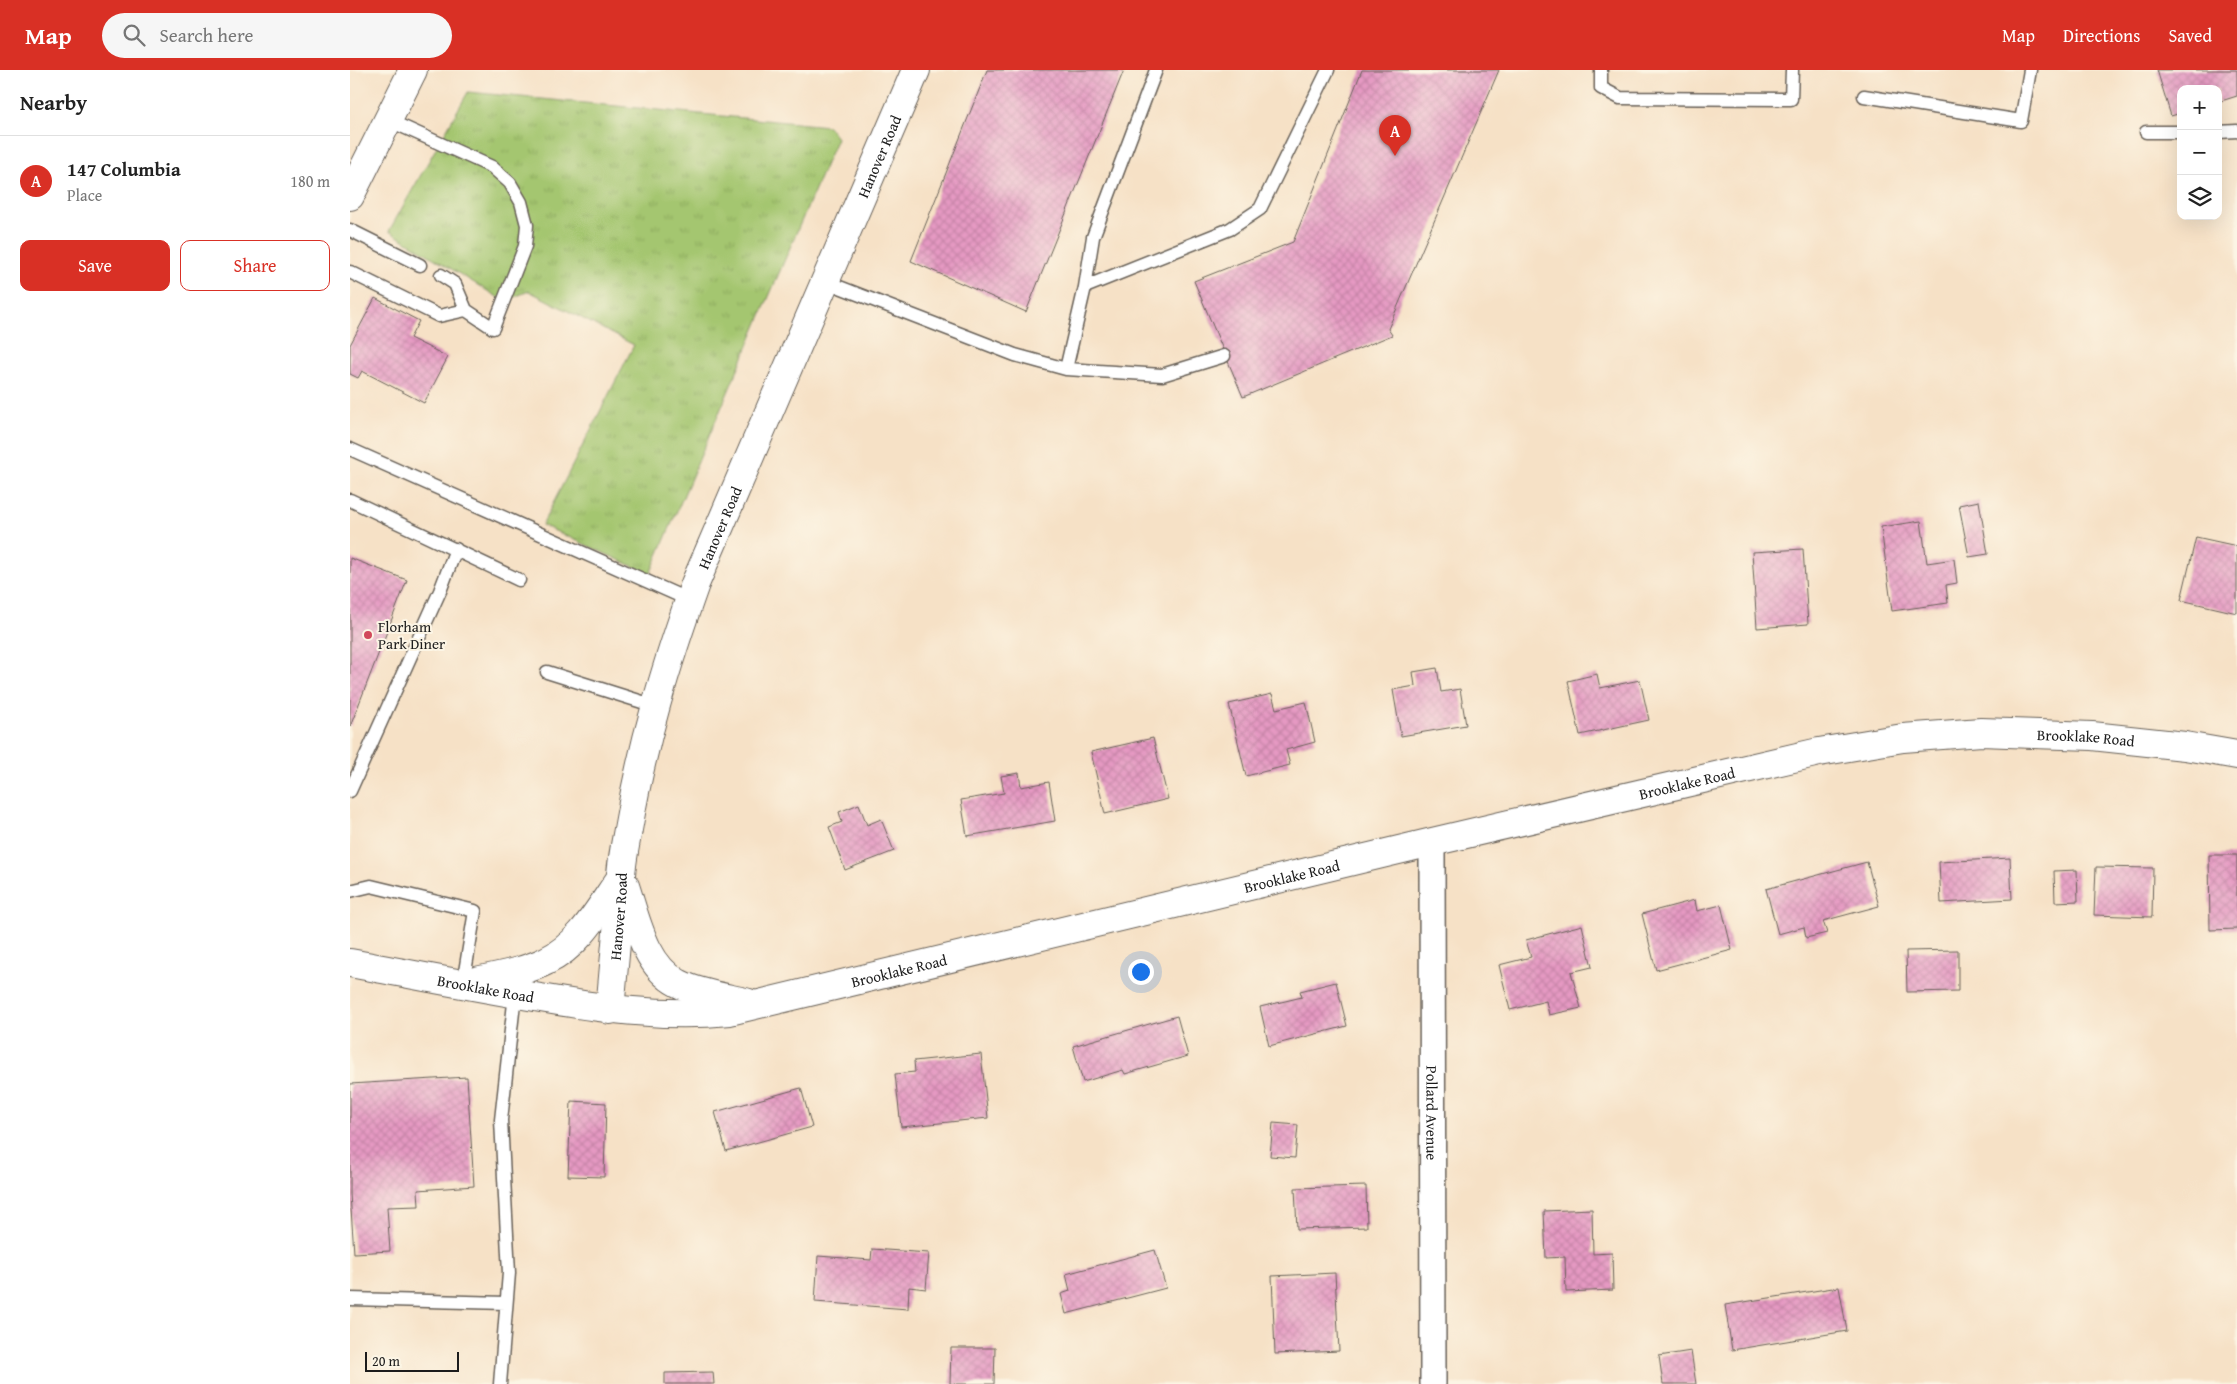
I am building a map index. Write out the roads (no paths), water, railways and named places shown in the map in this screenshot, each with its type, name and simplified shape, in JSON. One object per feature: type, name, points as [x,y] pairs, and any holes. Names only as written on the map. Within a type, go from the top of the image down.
[{"type":"street","points":[[350,196],[413,70]]},
{"type":"street","name":"Hanover Road","points":[[610,1010],[621,878],[635,789],[655,706],[671,651],[690,600],[824,281],[916,70]]},
{"type":"street","name":"Brooklake Road","points":[[350,963],[610,1010],[683,1015],[730,1011],[758,1006],[1432,842],[1819,752],[1903,738],[1981,732],[2092,736],[2185,746],[2237,755]]},
{"type":"street","name":"Pollard Avenue","points":[[1432,842],[1433,1384]]},
{"type":"street","points":[[463,984],[533,967],[558,955],[580,936],[621,878]]},
{"type":"street","points":[[621,878],[645,942],[658,967],[666,975],[682,985],[758,1006]]},
{"type":"lane","points":[[1066,369],[1085,287],[1094,237],[1156,70]]},
{"type":"lane","points":[[1085,287],[1230,229],[1260,209],[1328,70]]},
{"type":"lane","points":[[1601,70],[1601,88],[1620,98],[1792,99],[1792,70]]},
{"type":"lane","points":[[1864,96],[2021,121],[2030,70]]},
{"type":"lane","points":[[388,120],[492,167],[510,183],[521,202],[527,225],[525,246],[493,328],[466,310],[455,284],[441,276]]},
{"type":"lane","points":[[2222,132],[2237,131]]},
{"type":"lane","points":[[2146,132],[2177,132]]},
{"type":"lane","points":[[350,230],[420,265]]},
{"type":"lane","points":[[350,272],[439,316],[466,310]]},
{"type":"lane","points":[[824,281],[1015,355],[1066,369],[1162,375],[1224,356]]},
{"type":"lane","points":[[350,449],[690,600]]},
{"type":"lane","points":[[350,500],[519,580]]},
{"type":"lane","points":[[350,791],[436,600],[456,549]]},
{"type":"lane","points":[[547,672],[655,706]]},
{"type":"lane","points":[[350,891],[371,886],[476,911],[463,984]]},
{"type":"lane","points":[[500,1384],[509,1273],[501,1120],[514,994]]},
{"type":"lane","points":[[350,1299],[506,1303]]},
{"type":"place","name":"147 Columbia","points":[[1395,156]]},
{"type":"place","name":"Florham Park Diner","points":[[368,635]]}]
